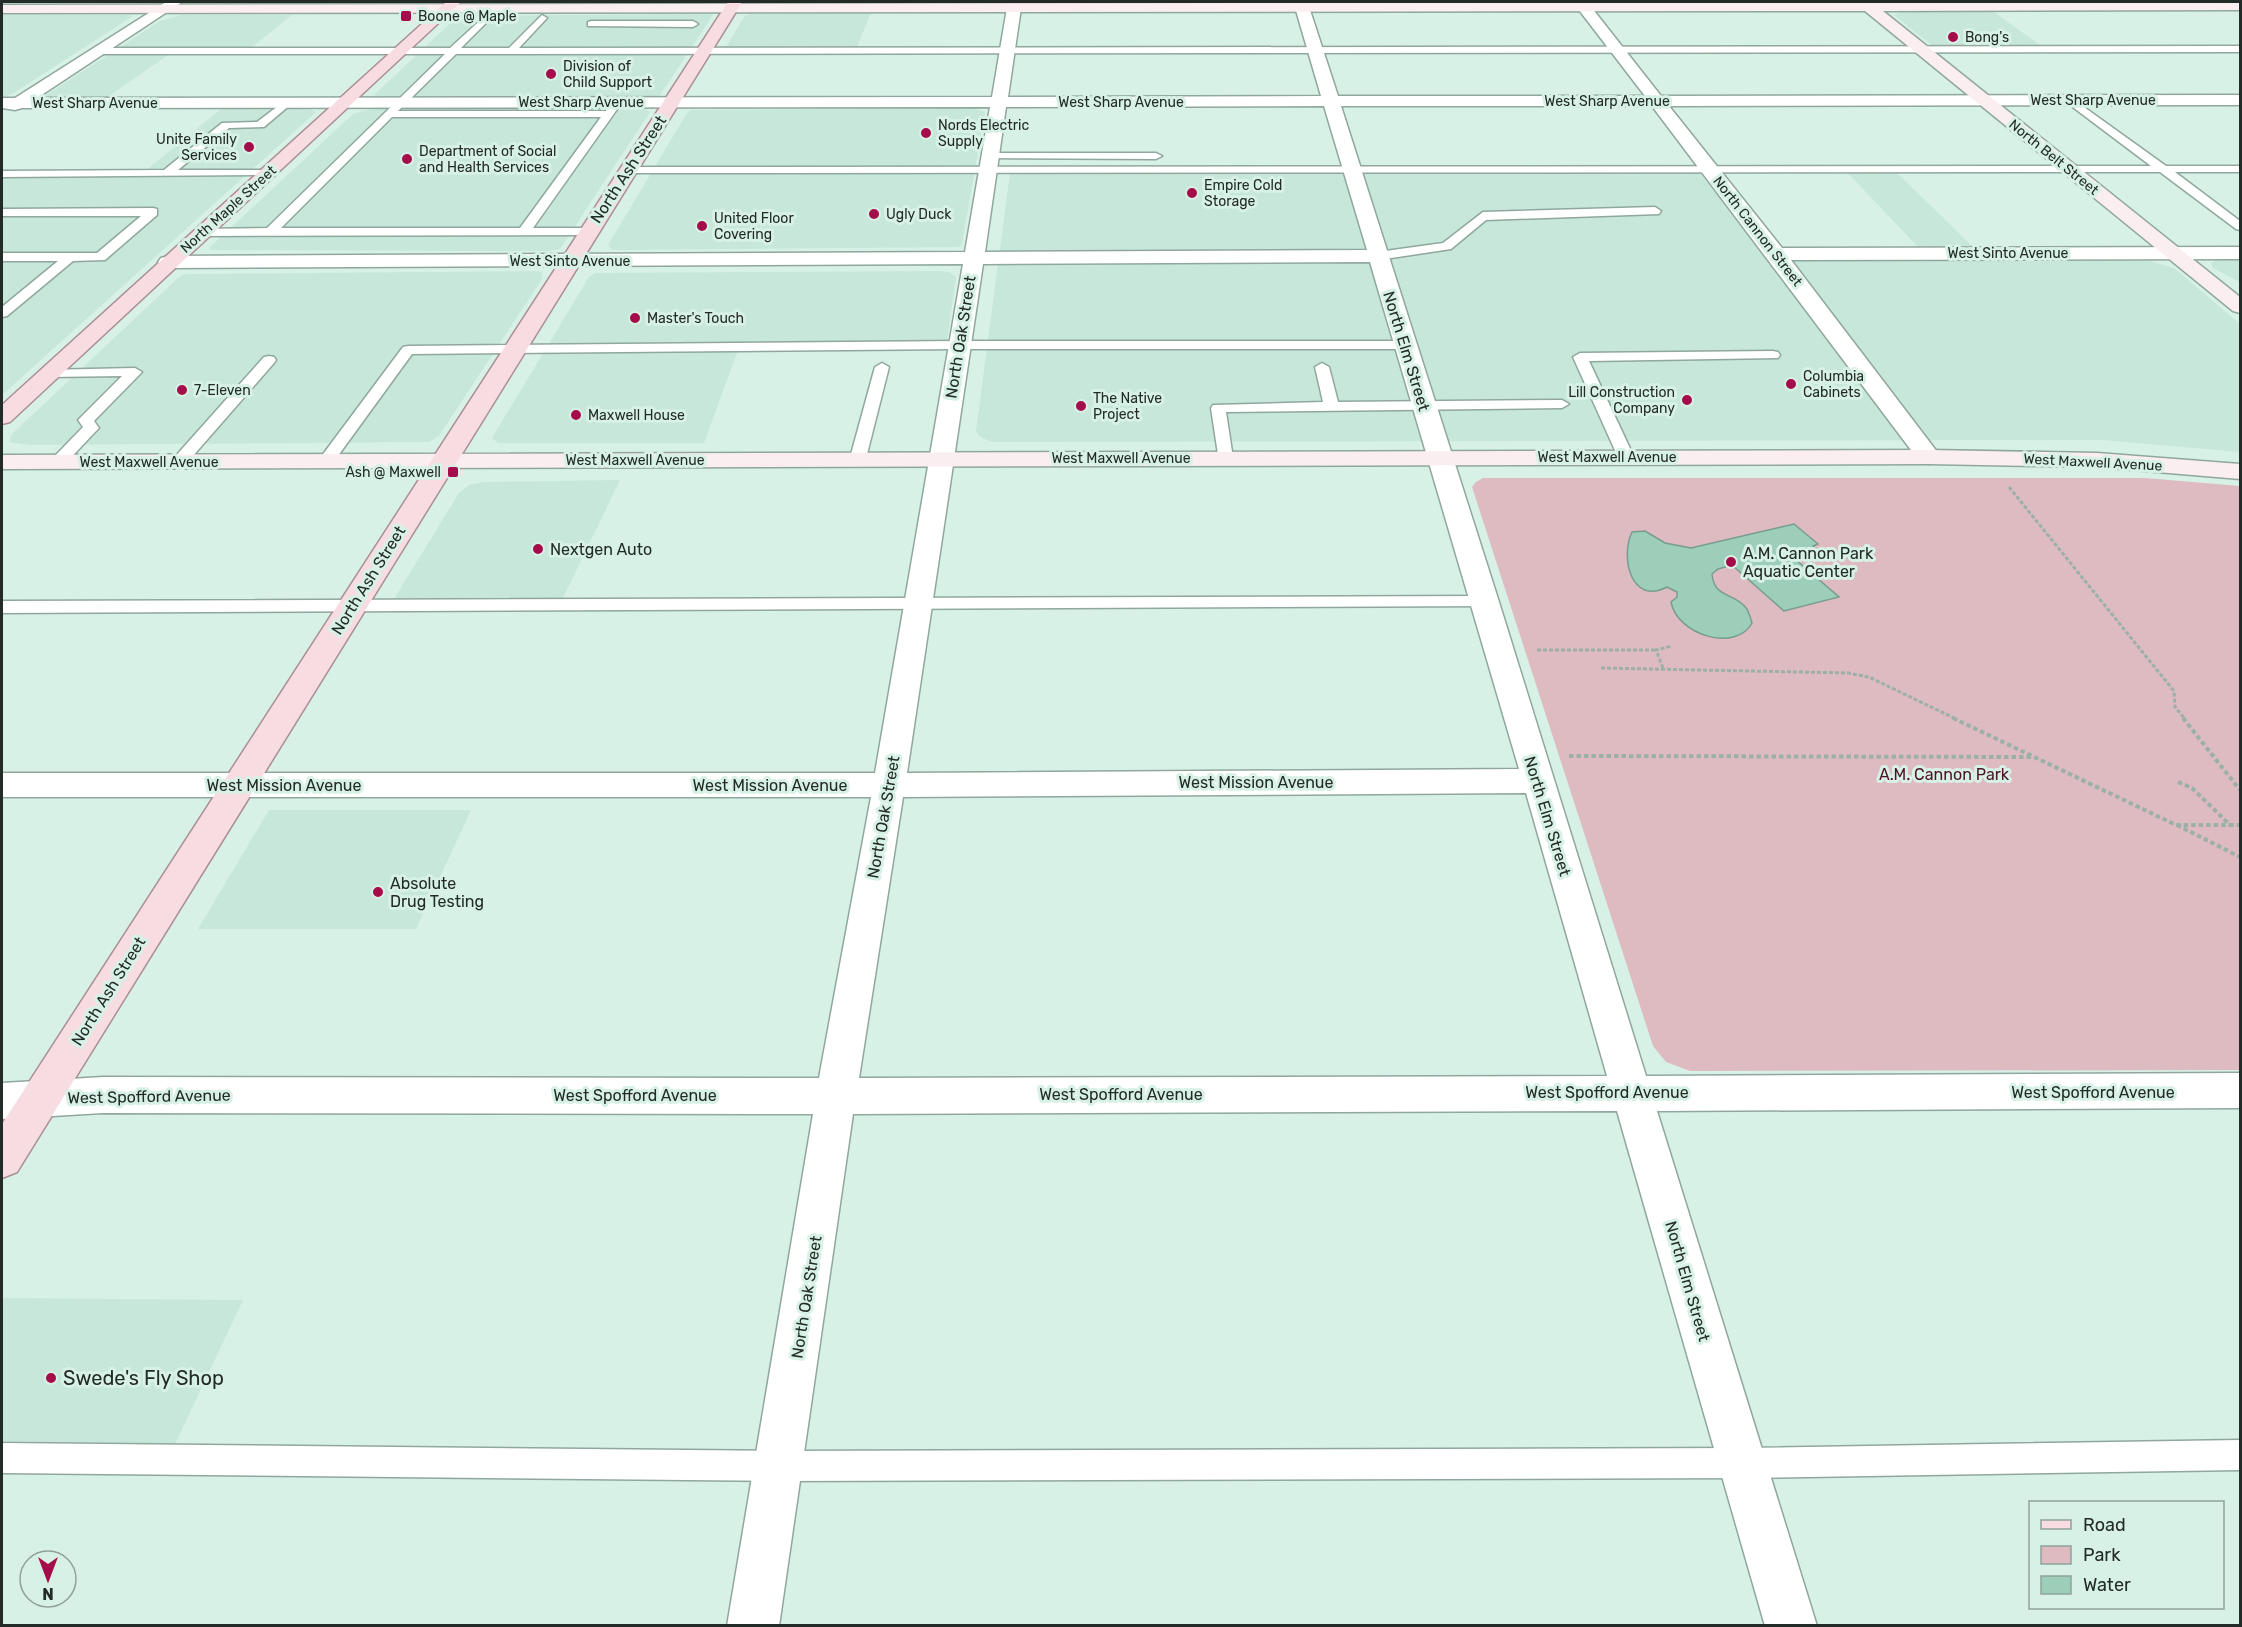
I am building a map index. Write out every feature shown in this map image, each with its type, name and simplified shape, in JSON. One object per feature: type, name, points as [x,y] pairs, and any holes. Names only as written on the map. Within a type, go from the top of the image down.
[{"type":"main road","points":[[2,9],[169,5],[450,5],[604,9],[733,5],[1014,8],[1302,7],[1391,4],[2241,6]]},
{"type":"main road","name":"North Maple Street","points":[[2,417],[450,5]]},
{"type":"main road","name":"North Ash Street","points":[[2,1159],[671,102],[702,39],[733,5]]},
{"type":"main road","name":"North Belt Street","points":[[1868,6],[2241,307]]},
{"type":"main road","name":"West Maxwell Avenue","points":[[2,462],[1929,457],[2097,460],[2241,472]]},
{"type":"street","points":[[2,113],[10,103],[98,51],[169,5]]},
{"type":"street","name":"North Cannon Street","points":[[1583,6],[1776,254],[1929,457]]},
{"type":"street","name":"North Elm Street","points":[[1302,7],[1485,602],[1791,1626]]},
{"type":"street","name":"North Oak Street","points":[[753,1626],[780,1466],[836,1096],[889,785],[987,164],[1014,8]]},
{"type":"street","name":"West Sharp Avenue","points":[[10,103],[401,102],[516,108],[613,108],[671,102],[2241,100]]},
{"type":"street","name":"West Sinto Avenue","points":[[1776,254],[2241,253]]},
{"type":"street","name":"West Sinto Avenue","points":[[168,262],[1378,256]]},
{"type":"street","name":"West Mission Avenue","points":[[2,785],[889,785],[1538,781]]},
{"type":"street","name":"West Spofford Avenue","points":[[2,1101],[103,1095],[836,1096],[2241,1091]]},
{"type":"lane","points":[[604,9],[589,27],[702,39],[1006,50],[2241,49]]},
{"type":"lane","points":[[270,232],[486,18]]},
{"type":"lane","points":[[511,51],[542,18]]},
{"type":"lane","points":[[98,51],[568,51],[702,39]]},
{"type":"lane","points":[[2070,100],[2241,226]]},
{"type":"lane","points":[[167,173],[226,125],[260,124],[286,103]]},
{"type":"lane","points":[[389,114],[516,108]]},
{"type":"lane","points":[[524,232],[613,108]]},
{"type":"lane","points":[[628,170],[987,164],[1156,156]]},
{"type":"lane","points":[[987,164],[1351,171],[2241,169]]},
{"type":"lane","points":[[2,174],[268,173]]},
{"type":"lane","points":[[1378,256],[1447,246],[1483,216],[1655,211]]},
{"type":"lane","points":[[2,212],[153,212],[100,257],[2,257]]},
{"type":"lane","points":[[201,232],[588,232]]},
{"type":"lane","points":[[2,314],[70,257]]},
{"type":"lane","points":[[326,461],[408,350],[958,345],[1405,345]]},
{"type":"lane","points":[[1626,457],[1580,357],[1773,356]]},
{"type":"lane","points":[[179,462],[269,360]]},
{"type":"lane","points":[[858,458],[882,366]]},
{"type":"lane","points":[[1322,367],[1331,406]]},
{"type":"lane","points":[[49,373],[135,372],[86,420],[91,428],[58,462]]},
{"type":"lane","points":[[1225,458],[1218,408],[1562,404]]},
{"type":"lane","points":[[2,607],[353,604],[1485,602]]},
{"type":"lane","points":[[2,1458],[780,1466],[1742,1463],[2241,1455]]},
{"type":"path","points":[[2007,484],[2174,691],[2175,707],[2241,790]]},
{"type":"path","points":[[1531,650],[1656,650],[1672,646]]},
{"type":"path","points":[[1656,650],[1663,668]]},
{"type":"path","points":[[1600,668],[1848,673],[1869,677],[2241,857]]},
{"type":"path","points":[[1565,756],[2035,757]]},
{"type":"path","points":[[2178,782],[2192,789],[2230,825]]},
{"type":"path","points":[[2176,825],[2241,825]]},
{"type":"shaded area","points":[[474,2],[723,2],[714,3]]},
{"type":"shaded area","points":[[1900,12],[1994,12],[2044,48],[1935,48],[1894,15]]},
{"type":"shaded area","points":[[871,13],[854,54],[722,54],[744,17],[749,14]]},
{"type":"shaded area","points":[[2,15],[133,16],[12,94],[2,97]]},
{"type":"shaded area","points":[[181,15],[292,15],[243,54],[171,53],[106,98],[50,98],[45,96],[160,21]]},
{"type":"shaded area","points":[[713,15],[660,95],[656,97],[383,98],[374,95],[458,16]]},
{"type":"shaded area","points":[[973,108],[985,112],[960,247],[612,250],[608,245],[687,113],[691,110]]},
{"type":"shaded area","points":[[221,109],[309,109],[316,112],[2,395],[2,177],[139,176]]},
{"type":"shaded area","points":[[372,109],[645,109],[650,112],[560,249],[549,251],[210,250],[209,248],[353,114]]},
{"type":"shaded area","points":[[1699,172],[1770,261],[2149,261],[2174,268],[2240,324],[2240,452],[2103,440],[991,442],[979,436],[976,431],[1010,173]]},
{"type":"shaded area","points":[[1847,172],[1896,172],[1973,247],[1918,247]]},
{"type":"shaded area","points":[[2216,260],[2240,260],[2240,282],[2213,268],[2211,263]]},
{"type":"shaded area","points":[[538,271],[542,273],[542,279],[439,436],[429,442],[31,445],[9,442],[12,434],[178,278],[185,274]]},
{"type":"shaded area","points":[[949,272],[956,277],[946,348],[738,350],[704,443],[498,443],[492,438],[589,277],[595,273]]},
{"type":"shaded area","points":[[620,480],[563,598],[394,599],[459,493],[469,485],[484,482]]},
{"type":"shaded area","points":[[269,810],[471,810],[416,929],[198,929]]},
{"type":"shaded area","points":[[2,1298],[243,1300],[175,1444],[2,1441]]},
{"type":"green space","name":"A.M. Cannon Park","points":[[1483,478],[2145,478],[2240,486],[2240,1070],[1690,1071],[1666,1062],[1653,1046],[1472,487]]},
{"type":"water","points":[[1794,524],[1818,544],[1813,546],[1817,550],[1797,555],[1792,551],[1787,552],[1839,597],[1784,611],[1732,565],[1718,569],[1712,574],[1717,588],[1747,609],[1752,623],[1744,632],[1733,637],[1708,636],[1695,631],[1676,614],[1671,602],[1677,597],[1677,592],[1667,587],[1655,591],[1645,590],[1637,585],[1631,576],[1627,554],[1632,532],[1645,531],[1665,543],[1691,548]]},
{"type":"place","name":"Boone @ Maple","points":[[406,16]]},
{"type":"place","name":"Bong's","points":[[1953,37]]},
{"type":"place","name":"Division of Child Support","points":[[551,74]]},
{"type":"place","name":"Nords Electric Supply","points":[[926,133]]},
{"type":"place","name":"Unite Family Services","points":[[249,147]]},
{"type":"place","name":"Department of Social and Health Services","points":[[407,159]]},
{"type":"place","name":"Empire Cold Storage","points":[[1192,193]]},
{"type":"place","name":"Ugly Duck","points":[[874,214]]},
{"type":"place","name":"United Floor Covering","points":[[702,226]]},
{"type":"place","name":"Master's Touch","points":[[635,318]]},
{"type":"place","name":"Columbia Cabinets","points":[[1791,384]]},
{"type":"place","name":"7-Eleven","points":[[182,390]]},
{"type":"place","name":"Lill Construction Company","points":[[1687,400]]},
{"type":"place","name":"The Native Project","points":[[1081,406]]},
{"type":"place","name":"Maxwell House","points":[[576,415]]},
{"type":"place","name":"Ash @ Maxwell","points":[[453,472]]},
{"type":"place","name":"Nextgen Auto","points":[[538,549]]},
{"type":"place","name":"A.M. Cannon Park Aquatic Center","points":[[1731,562]]},
{"type":"place","name":"Absolute Drug Testing","points":[[378,892]]},
{"type":"place","name":"Swede's Fly Shop","points":[[51,1378]]}]
